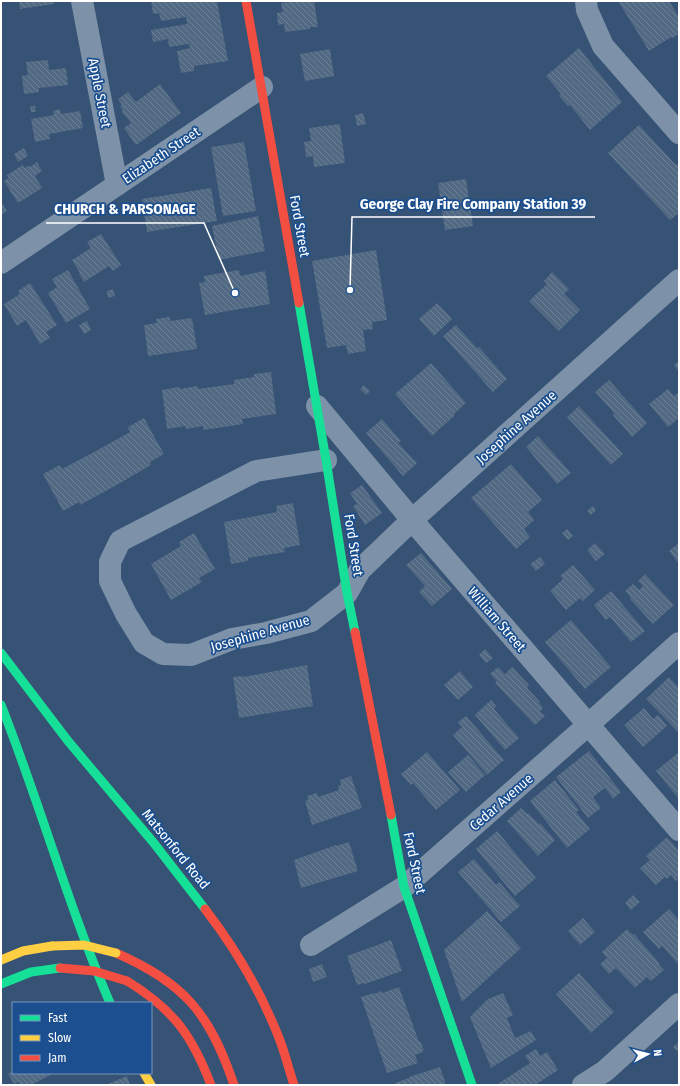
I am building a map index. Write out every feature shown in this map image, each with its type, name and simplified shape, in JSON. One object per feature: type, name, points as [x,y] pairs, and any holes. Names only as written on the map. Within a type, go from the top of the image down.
[{"type":"main road","name":"Ford Street","points":[[246,1],[317,406],[348,593],[404,887],[472,1085]]},
{"type":"main road","name":"Matsonford Road","points":[[1,653],[54,724],[183,878],[233,947],[269,1013],[282,1046],[294,1085]]},
{"type":"main road","points":[[1,705],[27,772],[76,917],[110,1002]]},
{"type":"main road","points":[[1,960],[23,951],[52,946],[84,945],[116,953],[149,967],[178,988],[191,1002],[212,1031],[234,1085]]},
{"type":"main road","points":[[1,984],[31,972],[60,968],[95,970],[127,981],[141,988],[163,1005],[180,1023],[193,1042],[211,1085]]},
{"type":"main road","points":[[145,1074],[151,1085]]},
{"type":"street","name":"Apple Street","points":[[82,1],[117,184]]},
{"type":"street","points":[[586,1],[587,10],[602,46],[679,133]]},
{"type":"street","name":"Elizabeth Street","points":[[1,263],[262,87]]},
{"type":"street","name":"Josephine Avenue","points":[[326,460],[256,471],[120,541],[110,562],[110,581],[126,614],[144,642],[163,654],[191,655],[232,639],[266,633],[311,621],[348,593],[360,570],[412,520],[679,280]]},
{"type":"street","name":"William Street","points":[[317,406],[412,520],[679,830]]},
{"type":"street","name":"Cedar Avenue","points":[[310,945],[404,887],[679,643]]},
{"type":"street","points":[[583,1085],[605,1071],[679,1004]]},
{"type":"building","points":[[19,1],[53,1],[54,4],[20,9]]},
{"type":"building","points":[[151,1],[217,1],[228,61],[194,66],[194,71],[181,73],[177,51],[190,48],[189,44],[169,47],[168,39],[153,42],[151,30],[187,24],[186,17],[161,21],[159,13],[153,14]]},
{"type":"building","points":[[314,1],[318,27],[285,32],[284,24],[278,25],[277,13],[283,12],[281,3]]},
{"type":"building","points":[[618,1],[669,1],[679,17],[679,34],[672,38],[671,37],[649,51]]},
{"type":"building","points":[[579,48],[622,102],[590,130],[570,105],[568,106],[559,96],[561,94],[546,76]]},
{"type":"building","points":[[330,49],[334,76],[305,81],[300,54]]},
{"type":"building","points":[[48,60],[49,70],[66,68],[68,85],[39,88],[39,92],[24,94],[22,76],[28,75],[26,62]]},
{"type":"building","points":[[160,84],[181,113],[136,145],[124,128],[131,123],[122,112],[123,111],[120,106],[122,105],[118,99],[128,92],[136,102]]},
{"type":"building","points":[[30,106],[35,106],[36,112],[31,112]]},
{"type":"building","points":[[60,109],[61,114],[80,111],[83,128],[49,134],[50,139],[35,142],[31,119],[54,115],[53,111]]},
{"type":"building","points":[[363,113],[366,124],[357,126],[355,115]]},
{"type":"building","points":[[340,124],[345,163],[314,167],[313,156],[306,157],[304,142],[311,141],[309,128]]},
{"type":"building","points":[[639,125],[676,165],[677,164],[679,166],[679,213],[670,220],[608,153]]},
{"type":"building","points":[[244,142],[256,211],[223,216],[211,147]]},
{"type":"building","points":[[24,148],[28,156],[18,162],[14,154]]},
{"type":"building","points":[[37,162],[42,171],[35,176],[42,188],[18,203],[4,181],[9,178],[7,175],[23,165],[24,168],[30,167]]},
{"type":"building","points":[[466,179],[473,226],[445,230],[438,183]]},
{"type":"building","points":[[211,188],[217,221],[147,232],[142,199]]},
{"type":"building","points":[[1,202],[7,211],[1,215]]},
{"type":"building","points":[[258,216],[265,251],[219,260],[212,226]]},
{"type":"building","points":[[101,234],[121,265],[113,271],[109,266],[84,282],[72,260],[91,248],[87,242]]},
{"type":"building","points":[[376,250],[387,320],[372,322],[373,329],[363,330],[366,351],[348,354],[346,345],[327,348],[312,261]]},
{"type":"building","points":[[68,270],[90,309],[66,323],[48,293],[57,287],[52,279]]},
{"type":"building","points":[[239,270],[240,276],[265,271],[270,304],[205,315],[199,283],[205,282],[204,276]]},
{"type":"building","points":[[552,272],[569,289],[564,294],[580,310],[559,331],[529,301],[547,284],[544,281]]},
{"type":"building","points":[[30,283],[57,325],[46,332],[50,338],[40,344],[26,320],[17,326],[4,304],[20,294],[18,291]]},
{"type":"building","points":[[113,289],[115,296],[108,298],[107,291]]},
{"type":"building","points":[[437,303],[452,319],[434,336],[419,319]]},
{"type":"building","points":[[170,317],[170,321],[192,318],[197,349],[148,356],[144,325],[157,323],[156,319]]},
{"type":"building","points":[[87,321],[91,330],[84,334],[79,325]]},
{"type":"building","points":[[456,325],[477,348],[479,347],[507,379],[493,392],[443,336]]},
{"type":"building","points":[[679,361],[679,372],[674,365]]},
{"type":"building","points":[[431,363],[466,403],[432,436],[395,394]]},
{"type":"building","points":[[271,372],[276,414],[242,419],[243,424],[203,430],[203,426],[186,429],[185,426],[167,429],[162,390],[197,386],[198,389],[234,384],[234,380],[254,377],[254,374]]},
{"type":"building","points":[[609,380],[647,423],[632,437],[613,415],[614,413],[595,392]]},
{"type":"building","points":[[364,385],[370,391],[366,395],[360,389]]},
{"type":"building","points":[[668,389],[674,396],[679,392],[679,418],[668,427],[649,404]]},
{"type":"building","points":[[579,406],[623,454],[611,465],[567,417]]},
{"type":"building","points":[[144,418],[164,454],[150,462],[151,465],[115,486],[80,505],[79,502],[63,511],[43,474],[60,465],[62,469],[96,451],[130,432],[128,427]]},
{"type":"building","points":[[382,419],[401,441],[398,443],[417,463],[403,476],[366,433]]},
{"type":"building","points":[[538,436],[571,473],[557,484],[526,447]]},
{"type":"building","points":[[511,464],[542,500],[528,512],[534,520],[524,529],[530,537],[516,549],[471,498]]},
{"type":"building","points":[[362,485],[382,513],[365,525],[353,506],[357,504],[350,493]]},
{"type":"building","points":[[293,503],[300,545],[284,548],[285,552],[248,558],[248,561],[231,564],[224,522],[277,512],[276,506]]},
{"type":"building","points":[[593,506],[596,510],[591,515],[587,511]]},
{"type":"building","points":[[567,529],[573,536],[568,540],[562,533]]},
{"type":"building","points":[[194,533],[215,569],[199,578],[202,582],[171,600],[151,564],[181,546],[179,542]]},
{"type":"building","points":[[595,543],[605,554],[596,561],[587,550]]},
{"type":"building","points":[[679,543],[679,564],[669,551]]},
{"type":"building","points":[[421,553],[452,589],[432,606],[419,592],[425,586],[406,565]]},
{"type":"building","points":[[540,557],[545,564],[536,571],[530,564]]},
{"type":"building","points":[[573,565],[595,590],[583,601],[580,598],[566,610],[550,591],[563,579],[560,576]]},
{"type":"building","points":[[645,574],[674,605],[653,624],[630,599],[631,597],[625,591],[633,584],[639,590],[643,586],[638,581]]},
{"type":"building","points":[[611,591],[645,631],[631,642],[610,617],[606,620],[594,605]]},
{"type":"building","points":[[571,620],[611,667],[585,689],[545,642]]},
{"type":"building","points":[[485,649],[493,658],[486,663],[479,655]]},
{"type":"building","points":[[307,665],[313,706],[239,718],[233,677],[243,677]]},
{"type":"building","points":[[498,667],[505,674],[512,667],[529,685],[527,688],[540,702],[539,703],[543,708],[540,711],[545,716],[535,725],[495,683],[497,681],[490,674]]},
{"type":"building","points":[[460,671],[473,687],[458,700],[444,685]]},
{"type":"building","points":[[669,677],[679,688],[679,733],[646,699]]},
{"type":"building","points":[[491,700],[496,706],[494,709],[519,738],[505,750],[475,715]]},
{"type":"building","points":[[644,708],[653,719],[658,715],[667,726],[643,747],[624,725]]},
{"type":"building","points":[[466,716],[504,760],[487,775],[453,735],[462,727],[458,722]]},
{"type":"building","points":[[589,751],[621,792],[613,799],[605,788],[593,797],[601,808],[588,818],[556,777]]},
{"type":"building","points":[[427,752],[460,790],[436,810],[413,783],[411,785],[401,774]]},
{"type":"building","points":[[679,752],[679,799],[656,771]]},
{"type":"building","points":[[468,755],[485,775],[466,792],[448,772]]},
{"type":"building","points":[[351,776],[362,808],[312,825],[305,801],[308,800],[307,796],[317,793],[318,797],[339,790],[338,786],[341,785],[340,780]]},
{"type":"building","points":[[555,780],[579,810],[576,812],[590,829],[567,848],[530,801]]},
{"type":"building","points":[[521,808],[539,824],[540,823],[555,840],[538,856],[507,821]]},
{"type":"building","points":[[497,831],[536,878],[515,896],[476,849]]},
{"type":"building","points":[[667,837],[679,851],[679,878],[676,881],[671,875],[667,879],[665,877],[656,885],[640,868],[650,860],[646,856]]},
{"type":"building","points":[[349,842],[358,871],[301,888],[294,860]]},
{"type":"building","points":[[474,859],[496,885],[499,882],[520,906],[501,922],[458,872]]},
{"type":"building","points":[[633,895],[640,902],[631,910],[625,903]]},
{"type":"building","points":[[669,909],[679,920],[678,964],[662,946],[659,949],[643,932]]},
{"type":"building","points":[[487,911],[521,948],[462,1002],[444,950]]},
{"type":"building","points":[[583,918],[595,932],[580,945],[568,931]]},
{"type":"building","points":[[627,929],[633,935],[634,934],[664,970],[651,981],[647,977],[635,988],[616,968],[609,974],[600,964],[607,958],[602,952]]},
{"type":"building","points":[[391,940],[402,971],[365,984],[357,985],[347,956]]},
{"type":"building","points":[[322,964],[327,977],[313,982],[309,969]]},
{"type":"building","points":[[579,973],[614,1012],[591,1033],[556,994]]},
{"type":"building","points":[[399,987],[419,1042],[420,1041],[424,1050],[422,1051],[423,1052],[415,1055],[418,1063],[387,1073],[361,997],[381,991],[382,993]]},
{"type":"building","points":[[503,993],[513,1015],[507,1018],[515,1038],[531,1031],[536,1040],[491,1068],[470,1017],[488,999]]},
{"type":"building","points":[[679,1042],[679,1053],[673,1047]]},
{"type":"building","points":[[536,1049],[540,1056],[547,1052],[558,1070],[535,1085],[496,1085],[530,1063],[525,1056]]},
{"type":"building","points":[[440,1067],[446,1085],[396,1085],[395,1083],[409,1077]]},
{"type":"building","points":[[12,1072],[12,1074],[52,1074],[31,1085],[20,1085],[19,1082],[14,1084],[8,1074]]},
{"type":"building","points":[[127,1076],[130,1085],[106,1085]]},
{"type":"traffic: fast","points":[[299,303],[347,593],[355,632]]},
{"type":"traffic: fast","points":[[1,653],[68,741],[153,842],[205,909]]},
{"type":"traffic: fast","points":[[1,705],[29,779],[67,892],[110,1002]]},
{"type":"traffic: fast","points":[[391,815],[404,887],[472,1085]]},
{"type":"traffic: fast","points":[[1,984],[31,972],[60,968]]},
{"type":"traffic: slow","points":[[52,946],[84,945],[116,953]]},
{"type":"traffic: slow","points":[[1,960],[23,951],[52,946]]},
{"type":"traffic: slow","points":[[145,1074],[151,1085]]},
{"type":"traffic: jam","points":[[246,1],[299,303]]},
{"type":"traffic: jam","points":[[355,632],[391,815]]},
{"type":"traffic: jam","points":[[205,909],[227,939],[256,987],[281,1044],[294,1085]]},
{"type":"traffic: jam","points":[[116,953],[140,964],[160,976],[177,989],[192,1004],[204,1020],[215,1039],[225,1060],[234,1085]]},
{"type":"traffic: jam","points":[[60,968],[94,971],[127,981]]},
{"type":"traffic: jam","points":[[127,981],[157,1002],[179,1025],[196,1052],[211,1085]]},
{"type":"place","name":"George Clay Fire Company Station 39","points":[[350,290]]},
{"type":"place","name":"CHURCH & PARSONAGE","points":[[235,293]]}]
